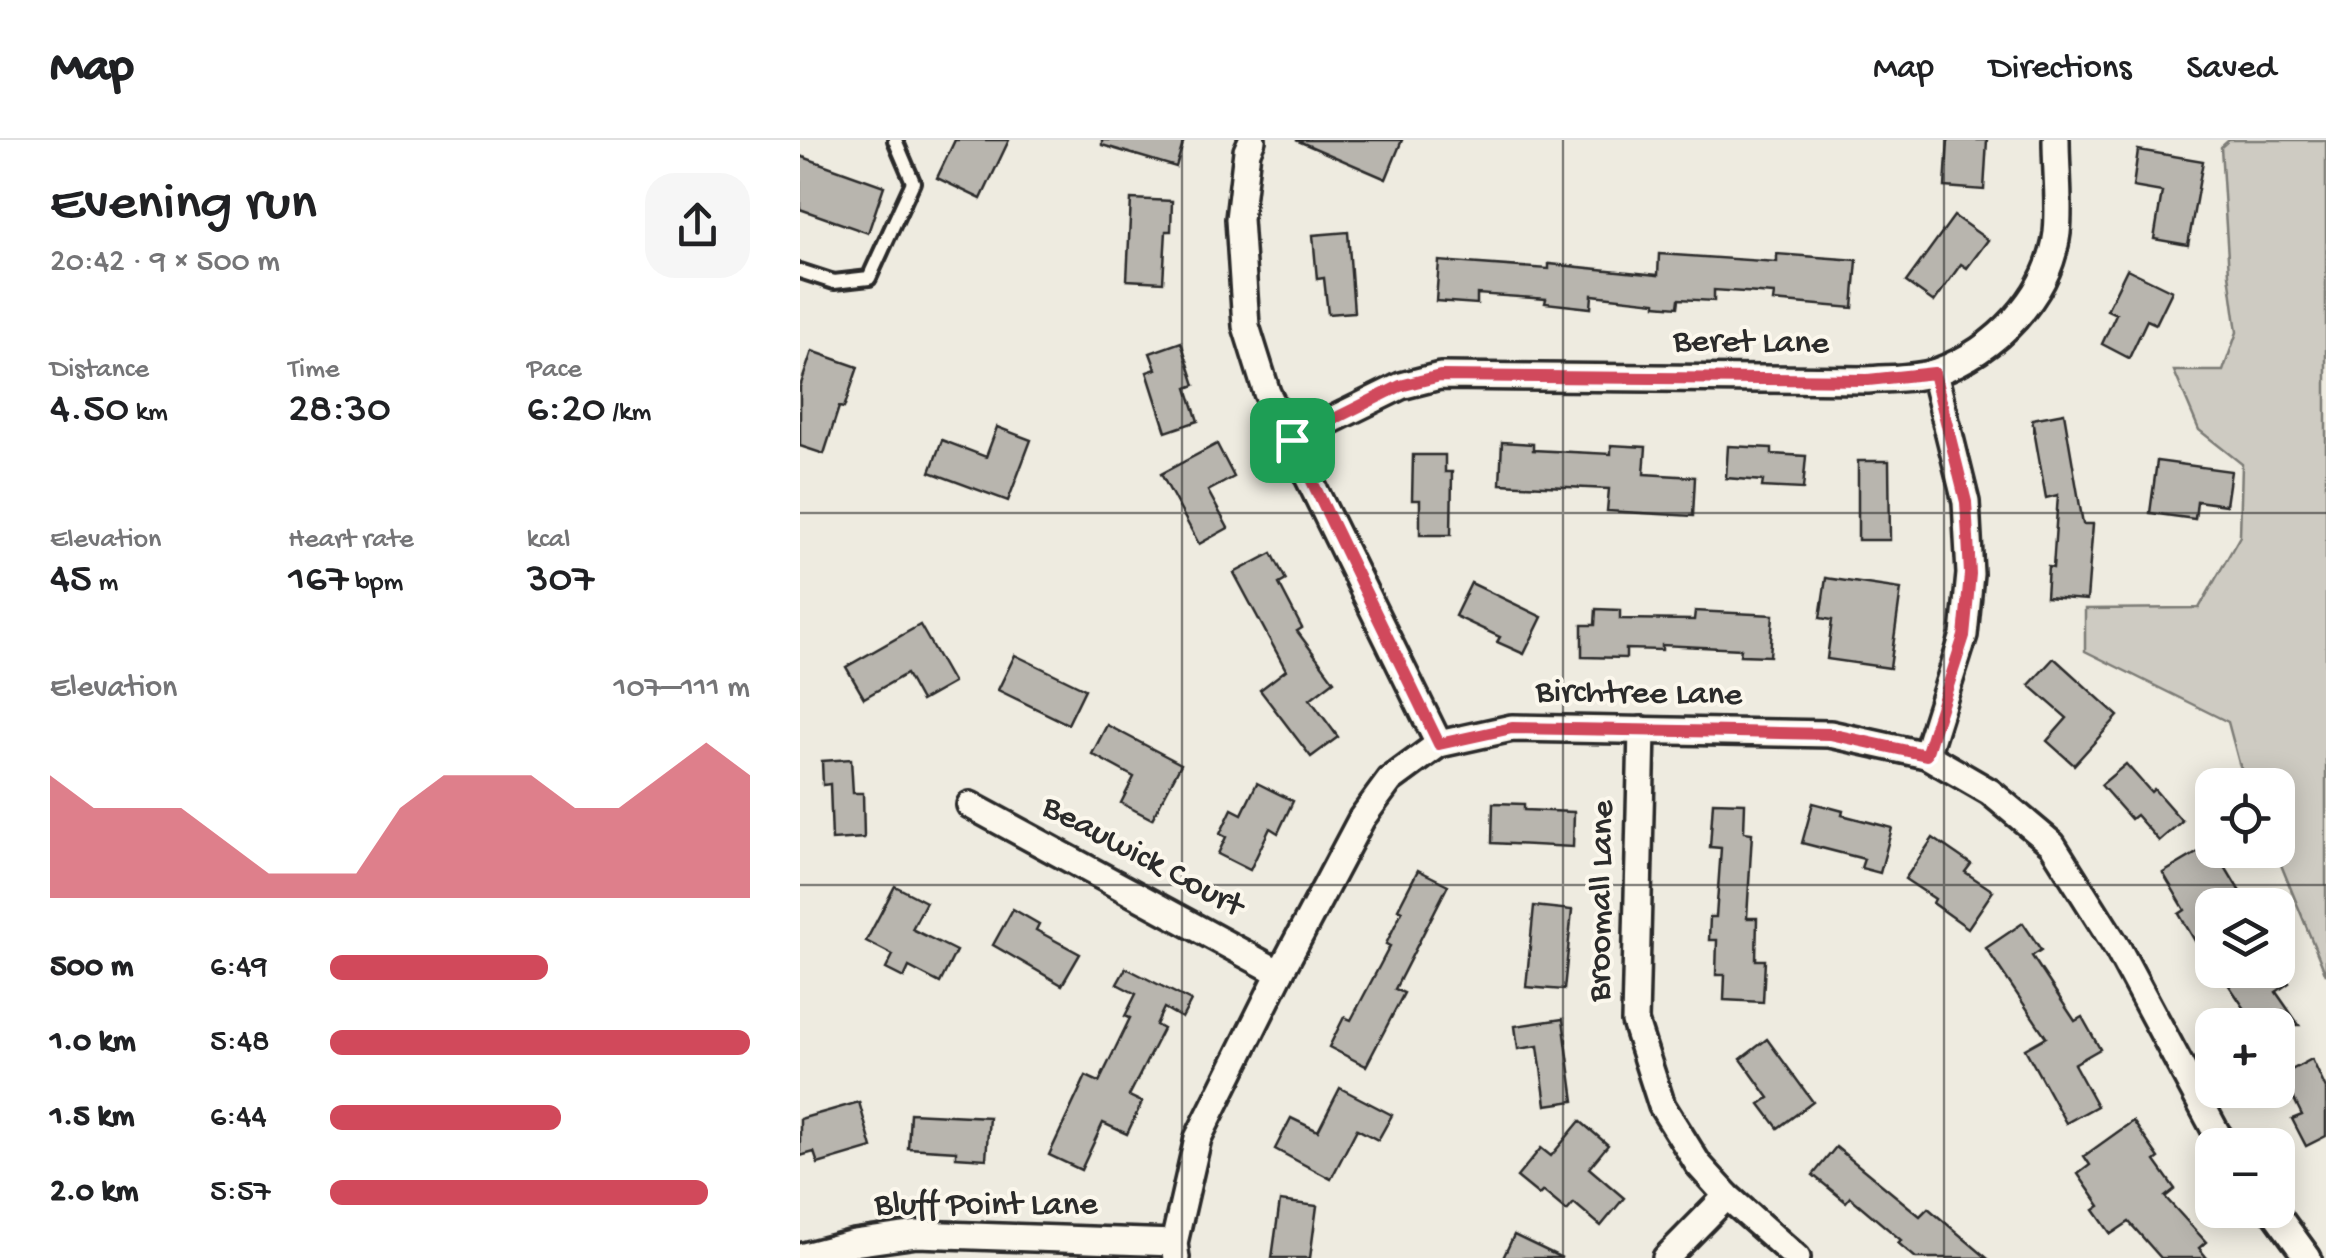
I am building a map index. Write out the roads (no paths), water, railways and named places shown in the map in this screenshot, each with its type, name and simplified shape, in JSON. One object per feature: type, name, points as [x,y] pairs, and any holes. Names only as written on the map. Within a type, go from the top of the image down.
[{"type":"street","points":[[1252,140],[1239,219],[1246,326],[1268,394],[1439,744]]},
{"type":"street","name":"Beret Lane","points":[[1292,440],[1400,386],[1440,376],[1868,380],[1934,373],[1981,351],[2011,325],[2047,272],[2057,232],[2056,140]]},
{"type":"street","points":[[1926,755],[1964,636],[1970,574],[1966,502],[1934,373]]},
{"type":"street","name":"Birchtree Lane","points":[[1175,1250],[1198,1138],[1362,818],[1390,780],[1439,744],[1512,728],[1830,734],[1926,755],[1990,792],[2052,844],[2118,949],[2214,1128]]},
{"type":"street","name":"Broomall Lane","points":[[1642,730],[1636,1022],[1662,1106],[1698,1164],[1727,1196],[1796,1258]]},
{"type":"street","name":"Beauwick Court","points":[[970,805],[1280,972]]},
{"type":"street","points":[[1666,1258],[1727,1196]]},
{"type":"street","points":[[2286,1228],[2308,1258]]},
{"type":"street","name":"Bluff Point Lane","points":[[800,1258],[854,1242],[917,1234],[1175,1250]]},
{"type":"lane","points":[[800,271],[834,282],[869,278],[913,182],[895,140]]}]
